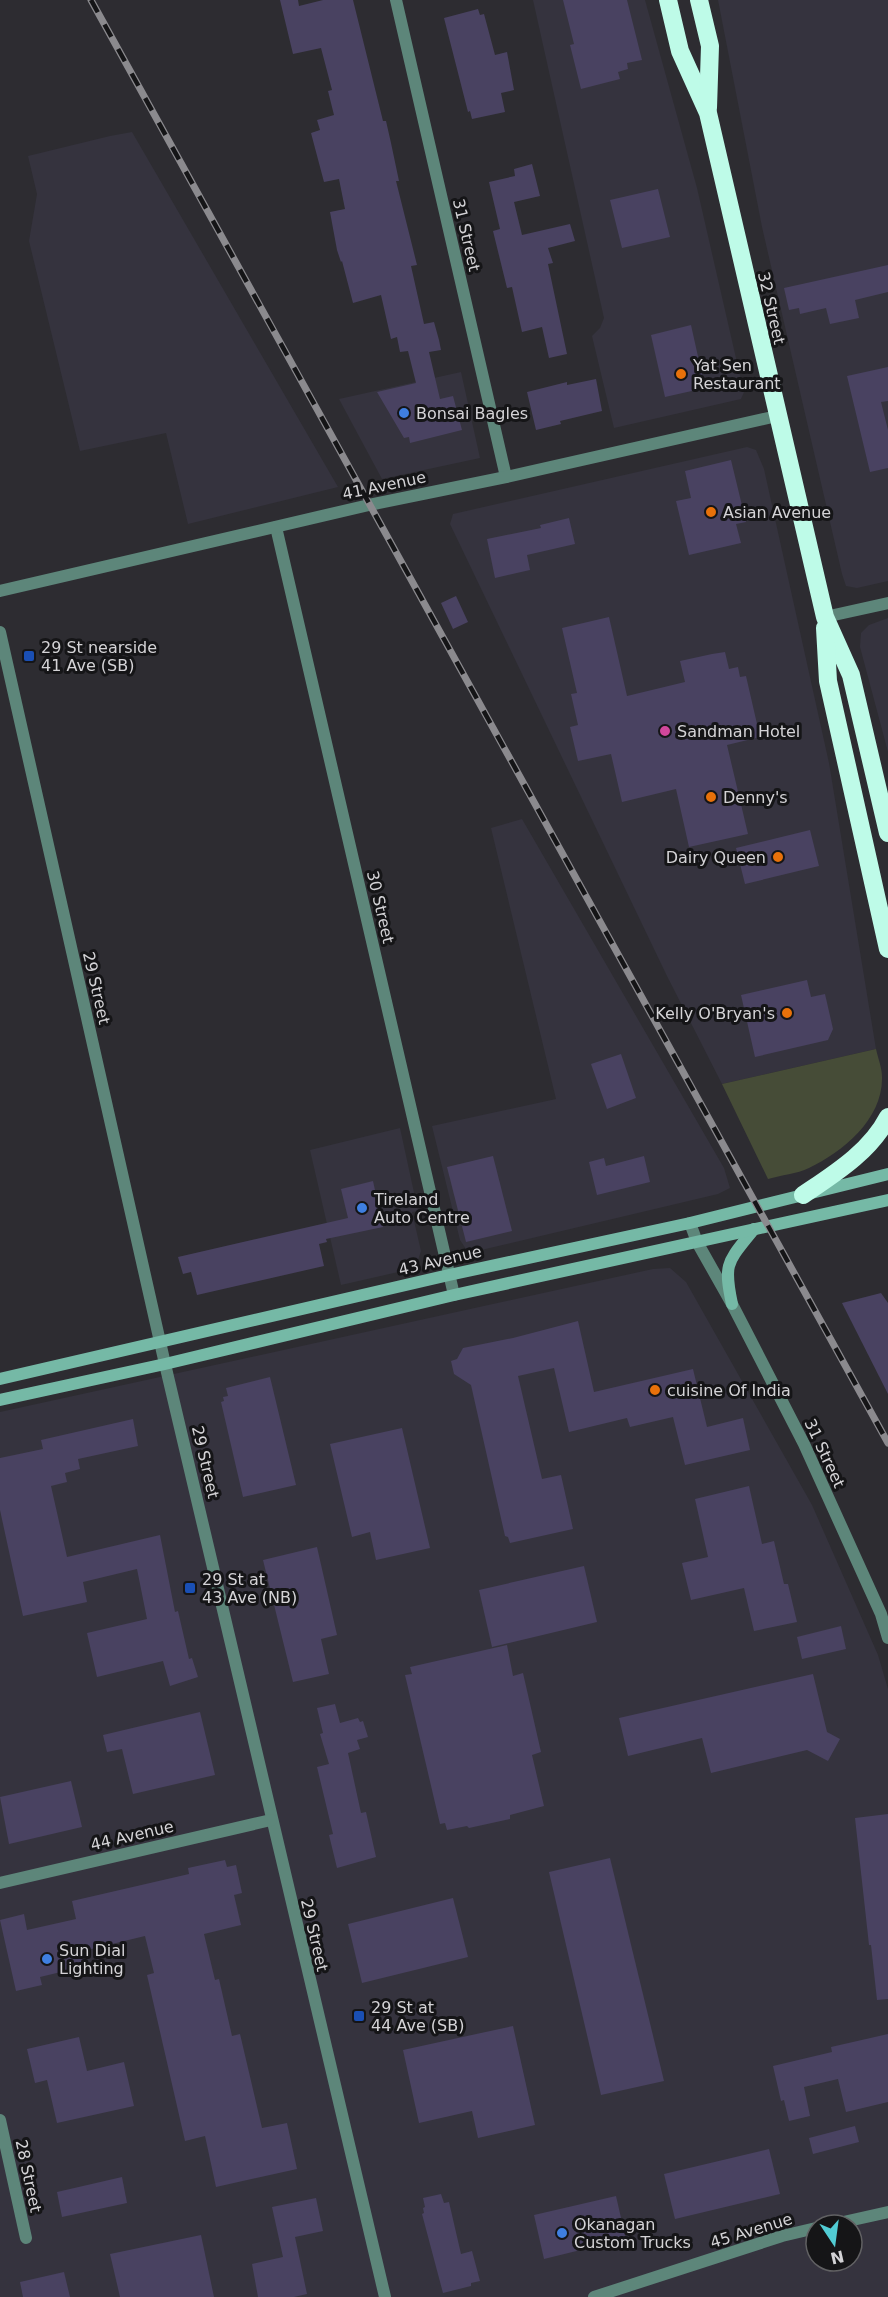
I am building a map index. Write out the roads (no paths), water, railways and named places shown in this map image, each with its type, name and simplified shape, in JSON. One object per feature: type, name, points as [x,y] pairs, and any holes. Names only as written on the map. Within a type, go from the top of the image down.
[{"type":"highway","name":"32 Street","points":[[669,0],[680,51],[708,113],[825,617],[851,675],[888,833]]},
{"type":"highway","name":"32 Street","points":[[699,0],[710,46],[708,113]]},
{"type":"highway","name":"32 Street","points":[[825,617],[828,681],[888,949]]},
{"type":"highway","points":[[803,1195],[862,1152],[888,1118]]},
{"type":"street","name":"31 Street","points":[[396,0],[506,477]]},
{"type":"street","name":"41 Avenue","points":[[0,591],[369,505],[506,477],[777,416]]},
{"type":"street","name":"30 Street","points":[[276,527],[454,1295]]},
{"type":"street","points":[[825,617],[888,603]]},
{"type":"street","name":"29 Street","points":[[0,632],[165,1364],[385,2297]]},
{"type":"street","name":"43 Avenue","points":[[0,1379],[449,1275],[690,1223],[888,1174]]},
{"type":"street","points":[[0,1400],[165,1364],[454,1295],[888,1200]]},
{"type":"street","name":"31 Street","points":[[690,1223],[697,1242],[732,1304],[804,1444],[881,1614],[888,1638]]},
{"type":"street","points":[[732,1304],[726,1276],[730,1260],[754,1229]]},
{"type":"street","name":"44 Avenue","points":[[0,1883],[271,1820]]},
{"type":"street","name":"28 Street","points":[[0,2120],[26,2238]]},
{"type":"street","points":[[864,2217],[888,2212]]},
{"type":"street","name":"45 Avenue","points":[[594,2297],[804,2231]]},
{"type":"railway","points":[[91,0],[888,1443]]},
{"type":"place","name":"Yat Sen Restaurant","points":[[681,374]]},
{"type":"place","name":"Bonsai Bagles","points":[[404,413]]},
{"type":"place","name":"Asian Avenue","points":[[711,512]]},
{"type":"place","name":"29 St nearside 41 Ave (SB)","points":[[29,656]]},
{"type":"place","name":"Sandman Hotel","points":[[665,731]]},
{"type":"place","name":"Denny's","points":[[711,797]]},
{"type":"place","name":"Dairy Queen","points":[[778,857]]},
{"type":"place","name":"Kelly O'Bryan's","points":[[787,1013]]},
{"type":"place","name":"Tireland Auto Centre","points":[[362,1208]]},
{"type":"place","name":"cuisine Of India","points":[[655,1390]]},
{"type":"place","name":"29 St at 43 Ave (NB)","points":[[190,1588]]},
{"type":"place","name":"Sun Dial Lighting","points":[[47,1959]]},
{"type":"place","name":"29 St at 44 Ave (SB)","points":[[359,2016]]},
{"type":"place","name":"Okanagan Custom Trucks","points":[[562,2233]]}]
